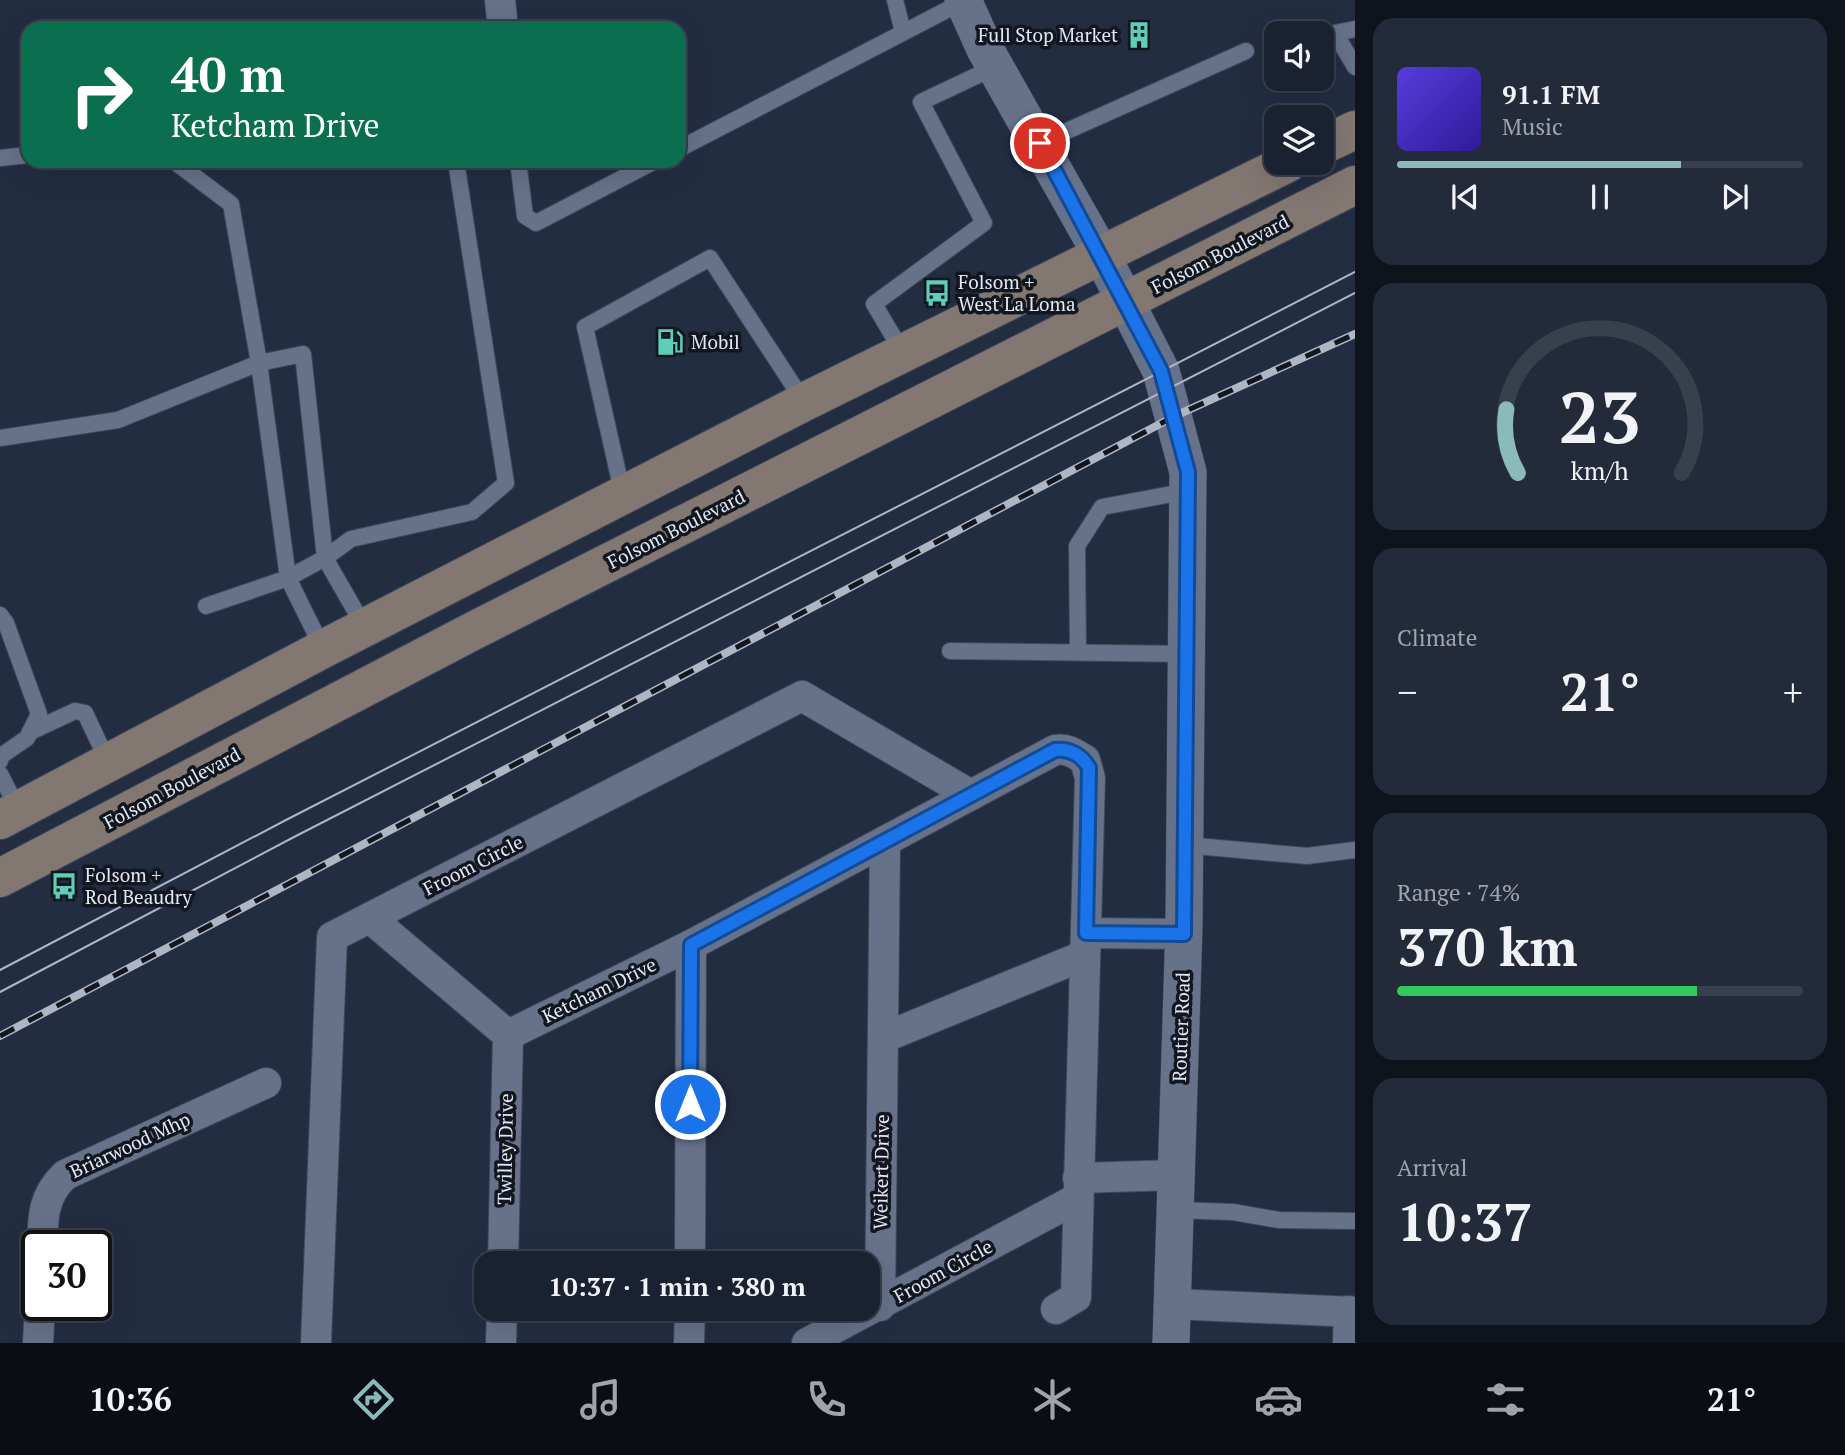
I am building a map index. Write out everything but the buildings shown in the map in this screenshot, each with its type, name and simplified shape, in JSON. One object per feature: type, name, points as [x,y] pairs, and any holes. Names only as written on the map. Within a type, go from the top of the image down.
[{"type":"main road","points":[[1334,140],[1355,130]]},
{"type":"main road","points":[[9,815],[323,649],[804,402],[1264,175]]},
{"type":"main road","name":"Folsom Boulevard","points":[[0,878],[475,630],[1355,185]]},
{"type":"main road","points":[[475,630],[492,598],[589,544],[609,523],[623,495]]},
{"type":"street","points":[[500,0],[502,21]]},
{"type":"street","name":"Routier Road","points":[[964,0],[995,66],[1127,302],[1168,389],[1188,472],[1184,934],[1171,1343]]},
{"type":"street","name":"Froom Circle","points":[[316,1343],[332,937],[802,696],[971,795]]},
{"type":"street","name":"Ketcham Drive","points":[[508,1035],[691,945],[1055,750],[1064,748],[1085,760],[1090,778],[1085,944]]},
{"type":"street","name":"Weikert Drive","points":[[880,1306],[885,841]]},
{"type":"street","points":[[370,918],[508,1035]]},
{"type":"street","points":[[883,1038],[1085,944],[1184,934]]},
{"type":"street","points":[[1056,1309],[1076,1297],[1085,944]]},
{"type":"street","points":[[690,1251],[691,945]]},
{"type":"street","name":"Twilley Drive","points":[[503,1251],[508,1035]]},
{"type":"street","name":"Briarwood Mhp","points":[[43,1230],[44,1205],[52,1188],[65,1175],[266,1083]]},
{"type":"street","points":[[1078,1188],[1176,1192]]},
{"type":"street","name":"Froom Circle","points":[[880,1306],[1078,1188]]},
{"type":"street","points":[[1172,1304],[1352,1311],[1348,1343]]},
{"type":"street","points":[[38,1343],[39,1321]]},
{"type":"street","points":[[501,1343],[502,1321]]},
{"type":"street","points":[[690,1321],[690,1343]]},
{"type":"street","name":"Froom Circle","points":[[807,1343],[850,1321]]},
{"type":"lane","points":[[895,0],[903,32]]},
{"type":"lane","points":[[686,145],[964,0]]},
{"type":"lane","points":[[1355,29],[1335,33],[1355,66]]},
{"type":"lane","points":[[1040,143],[1246,51]]},
{"type":"lane","points":[[903,353],[874,304],[984,223],[921,102],[995,66]]},
{"type":"lane","points":[[0,158],[21,156]]},
{"type":"lane","points":[[183,168],[231,204],[258,363],[288,578],[323,649]]},
{"type":"lane","points":[[206,606],[288,578],[325,558],[351,539],[472,512],[506,483],[457,168]]},
{"type":"lane","points":[[519,168],[525,216],[536,223],[642,168]]},
{"type":"lane","points":[[623,495],[585,327],[710,258],[804,402]]},
{"type":"lane","points":[[0,438],[118,421],[258,363],[303,354],[325,558],[365,628]]},
{"type":"lane","points":[[1078,652],[1077,546],[1102,507],[1188,491]]},
{"type":"lane","points":[[0,615],[6,623],[39,714],[30,732]]},
{"type":"lane","points":[[950,651],[1187,654]]},
{"type":"lane","points":[[0,761],[1,756],[30,732],[75,710],[85,713],[109,764]]},
{"type":"lane","points":[[0,774],[9,815]]},
{"type":"lane","points":[[1185,845],[1307,856],[1355,850]]},
{"type":"lane","points":[[1176,1192],[1233,1212],[1279,1220],[1355,1221]]},
{"type":"tram line","points":[[0,970],[286,820],[1355,272]]},
{"type":"tram line","points":[[0,992],[294,837],[1355,293]]},
{"type":"railway","points":[[0,1036],[1175,416],[1355,334]]},
{"type":"place","name":"Full Stop Market","points":[[1139,35]]},
{"type":"place","name":"Folsom + West La Loma","points":[[937,293]]},
{"type":"place","name":"Mobil","points":[[670,342]]},
{"type":"place","name":"Folsom + Rod Beaudry","points":[[64,886]]},
{"type":"route","points":[[690,1104],[691,945],[1055,750],[1064,748],[1085,760],[1089,768],[1086,933],[1184,934],[1188,472],[1168,389],[1161,371],[1127,302],[1040,143]]}]
